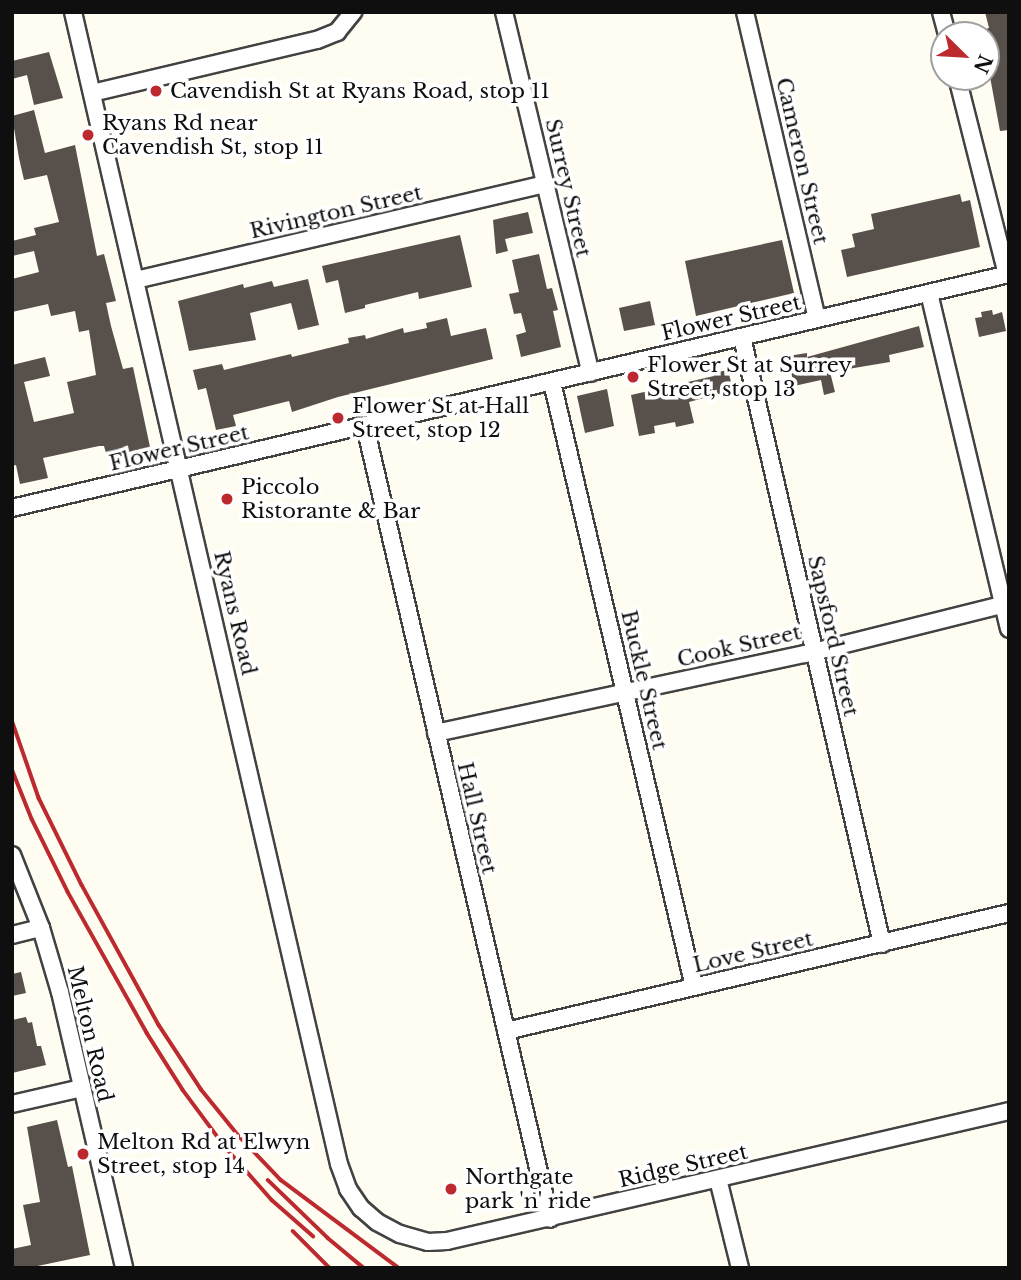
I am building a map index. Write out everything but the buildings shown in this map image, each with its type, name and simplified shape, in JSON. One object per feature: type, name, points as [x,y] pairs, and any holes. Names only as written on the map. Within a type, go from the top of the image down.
[{"type":"street","name":"Ryans Road","points":[[73,12],[339,1164],[348,1189],[370,1217]]},
{"type":"street","points":[[92,93],[317,40],[337,32],[353,12]]},
{"type":"street","name":"Surrey Street","points":[[504,12],[591,373]]},
{"type":"street","name":"Cameron Street","points":[[745,12],[817,319]]},
{"type":"street","points":[[961,91],[1008,274]]},
{"type":"street","name":"Rivington Street","points":[[136,280],[546,184]]},
{"type":"street","name":"Flower Street","points":[[12,508],[1008,274]]},
{"type":"street","points":[[929,293],[1006,604],[1009,629]]},
{"type":"street","name":"Sapsford Street","points":[[742,337],[882,944]]},
{"type":"street","name":"Buckle Street","points":[[552,382],[694,987]]},
{"type":"street","name":"Hall Street","points":[[365,426],[550,1219]]},
{"type":"street","name":"Cook Street","points":[[436,733],[815,650],[1006,604]]},
{"type":"street","name":"Melton Road","points":[[12,855],[41,928],[60,992],[124,1268]]},
{"type":"street","name":"Love Street","points":[[506,1031],[1009,913]]},
{"type":"street","points":[[12,935],[41,928]]},
{"type":"street","points":[[12,1104],[82,1088]]},
{"type":"street","name":"Ridge Street","points":[[370,1217],[400,1234],[437,1242],[550,1219],[1009,1111]]},
{"type":"street","points":[[718,1179],[740,1268]]},
{"type":"railway","points":[[12,720],[39,798],[82,885],[159,1025],[201,1089],[239,1136],[281,1180],[399,1268]]},
{"type":"railway","points":[[12,769],[32,819],[68,892],[147,1033],[183,1090],[226,1148],[272,1200],[313,1236]]},
{"type":"railway","points":[[268,1180],[328,1238],[364,1268]]},
{"type":"railway","points":[[293,1231],[330,1268]]},
{"type":"place","name":"Cavendish St at Ryans Road, stop 11","points":[[156,91]]},
{"type":"place","name":"Ryans Rd near Cavendish St, stop 11","points":[[88,135]]},
{"type":"place","name":"Flower St at Surrey Street, stop 13","points":[[633,377]]},
{"type":"place","name":"Flower St at Hall Street, stop 12","points":[[338,418]]},
{"type":"place","name":"Piccolo Ristorante & Bar","points":[[227,499]]},
{"type":"place","name":"Melton Rd at Elwyn Street, stop 14","points":[[83,1154]]},
{"type":"place","name":"Northgate park 'n' ride","points":[[451,1189]]}]
